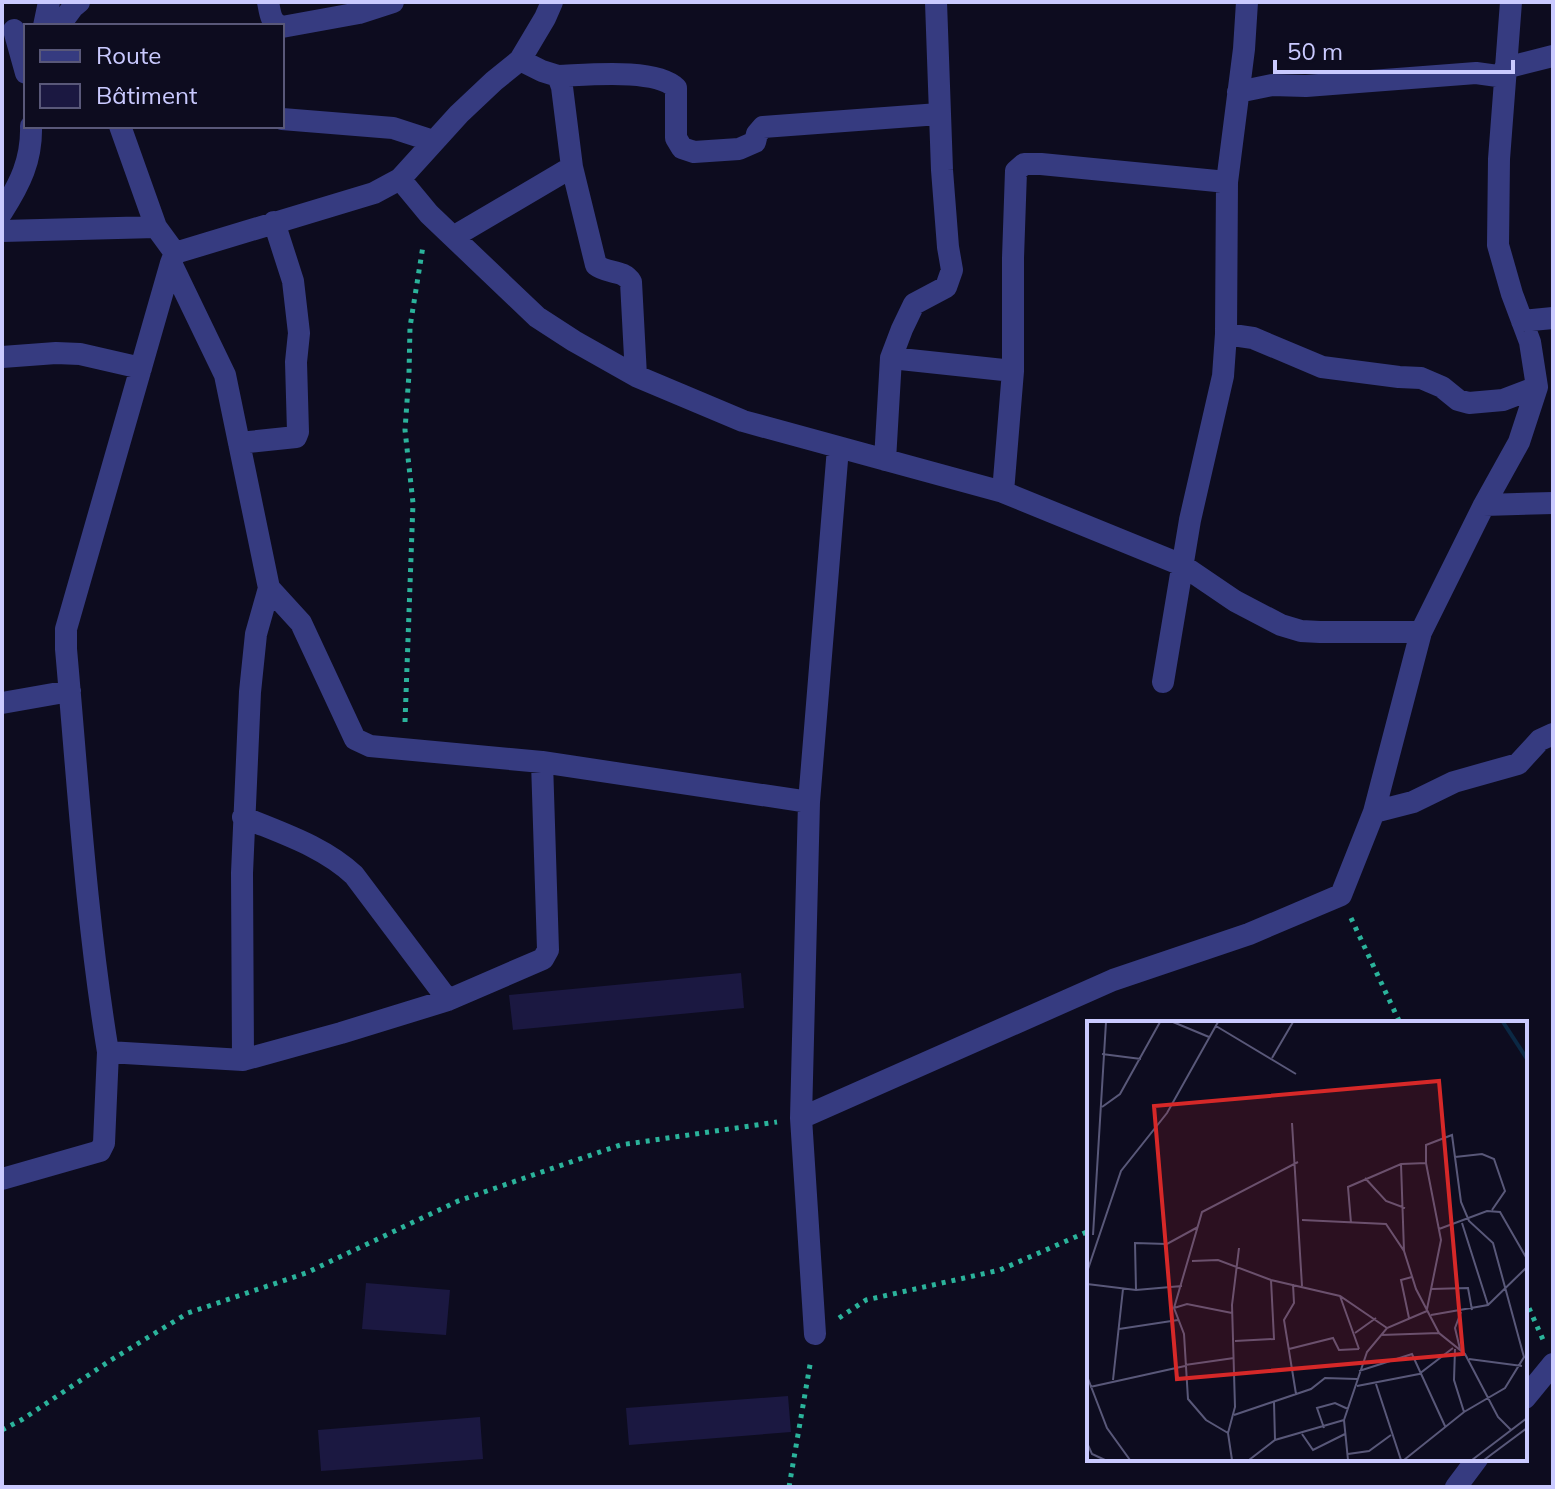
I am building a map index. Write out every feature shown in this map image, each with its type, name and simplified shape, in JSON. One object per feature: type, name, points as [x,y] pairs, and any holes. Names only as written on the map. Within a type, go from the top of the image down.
[{"type":"street","points":[[44,24],[49,2]]},
{"type":"street","points":[[60,24],[79,2]]},
{"type":"street","points":[[268,2],[275,24]]},
{"type":"street","points":[[284,26],[359,13],[393,2]]},
{"type":"street","points":[[173,258],[274,222],[374,193],[400,179],[433,141],[520,60],[552,2]]},
{"type":"street","points":[[885,460],[891,358],[914,304],[946,287],[952,270],[939,114],[936,2]]},
{"type":"street","points":[[1163,682],[1182,565],[1223,376],[1227,182],[1247,2]]},
{"type":"street","points":[[801,1118],[1113,980],[1249,934],[1341,895],[1374,812],[1421,632],[1519,442],[1537,387],[1530,342],[1498,245],[1499,159],[1511,2]]},
{"type":"street","points":[[14,26],[24,65]]},
{"type":"street","points":[[1238,92],[1272,85],[1306,86],[1505,72],[1553,56]]},
{"type":"street","points":[[520,60],[558,76],[614,74],[669,81],[676,88],[676,138],[682,148],[694,152],[739,149],[755,142],[763,127],[939,114]]},
{"type":"street","points":[[558,76],[572,167],[596,265],[623,274],[631,282],[636,376]]},
{"type":"street","points":[[284,119],[393,128],[433,141]]},
{"type":"street","points":[[2,212],[19,186],[31,145],[31,128]]},
{"type":"street","points":[[121,128],[156,227],[225,375],[269,588],[256,634],[243,817],[243,1060]]},
{"type":"street","points":[[1003,492],[1013,371],[1016,171],[1024,164],[1041,164],[1227,182]]},
{"type":"street","points":[[453,237],[572,167]]},
{"type":"street","points":[[400,179],[429,214],[537,317],[636,376],[743,421],[1003,492],[1182,565],[1235,601],[1281,625],[1320,632],[1421,632]]},
{"type":"street","points":[[239,443],[296,437],[298,432],[296,362],[299,333],[293,281],[274,222]]},
{"type":"street","points":[[2,231],[156,227]]},
{"type":"street","points":[[2,1179],[100,1151],[104,1143],[108,1052],[96,980],[66,639],[71,609],[173,258]]},
{"type":"street","points":[[1522,321],[1553,318]]},
{"type":"street","points":[[1226,334],[1253,338],[1322,367],[1421,378],[1442,387],[1458,400],[1469,403],[1503,400],[1537,387]]},
{"type":"street","points":[[2,357],[80,354],[141,368]]},
{"type":"street","points":[[891,358],[1013,371]]},
{"type":"street","points":[[815,1334],[801,1118],[809,802],[838,448]]},
{"type":"street","points":[[1484,505],[1553,503]]},
{"type":"street","points":[[269,588],[301,623],[355,739],[370,746],[542,762],[809,802]]},
{"type":"street","points":[[2,703],[70,691]]},
{"type":"street","points":[[1374,812],[1413,802],[1454,782],[1518,764],[1540,740],[1553,734]]},
{"type":"street","points":[[108,1052],[243,1060],[448,1000],[543,959],[548,950],[542,762]]},
{"type":"street","points":[[243,817],[343,864],[448,1000]]},
{"type":"street","points":[[1527,1395],[1550,1356]]},
{"type":"street","points":[[1456,1487],[1476,1461]]},
{"type":"path","points":[[404,750],[413,503],[405,430],[410,327],[429,214]]},
{"type":"path","points":[[1341,895],[1399,1021]]},
{"type":"path","points":[[2,1430],[188,1313],[306,1273],[458,1201],[620,1145],[801,1118]]},
{"type":"path","points":[[789,1487],[815,1334],[866,1300],[1000,1270],[1087,1232]]},
{"type":"path","points":[[1527,1304],[1550,1356]]},
{"type":"building","points":[[741,973],[744,1008],[513,1030],[509,995]]},
{"type":"building","points":[[366,1283],[450,1290],[446,1335],[362,1329]]},
{"type":"building","points":[[788,1396],[791,1432],[629,1445],[626,1408]]},
{"type":"building","points":[[480,1417],[483,1459],[321,1471],[318,1430]]}]
